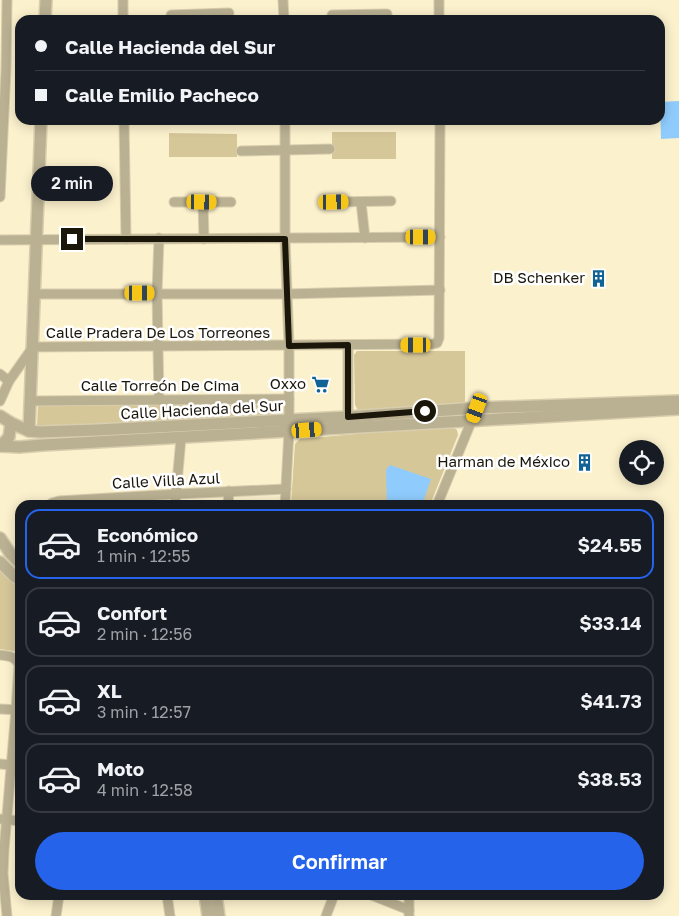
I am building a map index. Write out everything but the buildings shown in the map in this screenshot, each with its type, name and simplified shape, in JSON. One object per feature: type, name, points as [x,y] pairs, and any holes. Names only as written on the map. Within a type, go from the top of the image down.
[{"type":"street","points":[[0,197],[3,16],[7,0]]},
{"type":"street","points":[[46,0],[46,15]]},
{"type":"street","points":[[123,0],[123,15]]},
{"type":"street","points":[[283,0],[284,15]]},
{"type":"street","points":[[439,0],[439,15]]},
{"type":"street","points":[[215,15],[229,13]]},
{"type":"street","points":[[332,14],[342,15]]},
{"type":"street","points":[[379,15],[387,14]]},
{"type":"street","points":[[29,431],[41,125]]},
{"type":"street","points":[[124,125],[126,239]]},
{"type":"street","points":[[284,125],[285,239],[290,399],[285,500]]},
{"type":"street","points":[[34,294],[287,294],[440,290],[440,125]]},
{"type":"street","points":[[241,151],[330,149]]},
{"type":"street","points":[[334,202],[391,201]]},
{"type":"street","points":[[174,202],[230,202]]},
{"type":"street","points":[[202,202],[204,239]]},
{"type":"street","points":[[362,202],[365,238]]},
{"type":"street","points":[[0,240],[440,237]]},
{"type":"street","points":[[159,238],[157,293],[159,400]]},
{"type":"street","name":"Calle Pradera De Los Torreones","points":[[0,401],[9,381],[32,347],[435,344],[439,338],[440,290]]},
{"type":"street","points":[[348,345],[348,417]]},
{"type":"street","points":[[0,374],[9,381]]},
{"type":"street","name":"Calle Torreón De Cima","points":[[31,401],[290,399]]},
{"type":"street","name":"Calle Hacienda del Sur","points":[[0,416],[29,431],[289,426],[679,401]]},
{"type":"street","name":"Calle Hacienda del Sur","points":[[1,446],[19,447],[181,438],[289,426],[348,417],[679,409]]},
{"type":"street","points":[[439,500],[475,414]]},
{"type":"street","points":[[1,446],[9,437],[11,423]]},
{"type":"street","points":[[176,500],[181,438]]},
{"type":"street","name":"Calle Villa Azul","points":[[76,500],[286,489]]},
{"type":"street","points":[[228,500],[229,491]]},
{"type":"street","points":[[0,538],[15,558]]},
{"type":"street","points":[[0,562],[15,577]]},
{"type":"street","points":[[0,655],[15,658]]},
{"type":"street","points":[[0,709],[15,710]]},
{"type":"street","points":[[0,764],[15,765]]},
{"type":"street","points":[[7,916],[2,874],[3,820],[15,769]]},
{"type":"street","points":[[56,916],[58,900]]},
{"type":"street","points":[[168,900],[170,916]]},
{"type":"street","points":[[206,900],[208,916]]},
{"type":"street","points":[[217,900],[219,916]]},
{"type":"street","points":[[326,916],[332,900]]},
{"type":"street","points":[[382,900],[409,913],[409,900]]},
{"type":"shaded area","points":[[332,132],[396,132],[396,159],[332,159]]},
{"type":"shaded area","points":[[169,133],[237,134],[237,157],[169,157]]},
{"type":"shaded area","points":[[357,351],[465,351],[465,404],[358,410],[355,405],[354,355]]},
{"type":"shaded area","points":[[281,404],[280,414],[37,428],[38,405]]},
{"type":"shaded area","points":[[454,428],[457,430],[458,435],[432,500],[291,500],[295,444],[300,439]]},
{"type":"shaded area","points":[[0,570],[15,584],[15,651],[0,649]]},
{"type":"water","points":[[679,101],[679,138],[661,139],[661,125],[665,125],[665,102]]},
{"type":"water","points":[[390,465],[431,479],[424,500],[387,500],[386,470]]},
{"type":"place","name":"DB Schenker","points":[[599,278]]},
{"type":"place","name":"Oxxo","points":[[320,384]]},
{"type":"place","name":"Harman de México","points":[[584,462]]},
{"type":"route","points":[[72,239],[285,239],[289,346],[348,345],[348,417],[425,411]]}]
